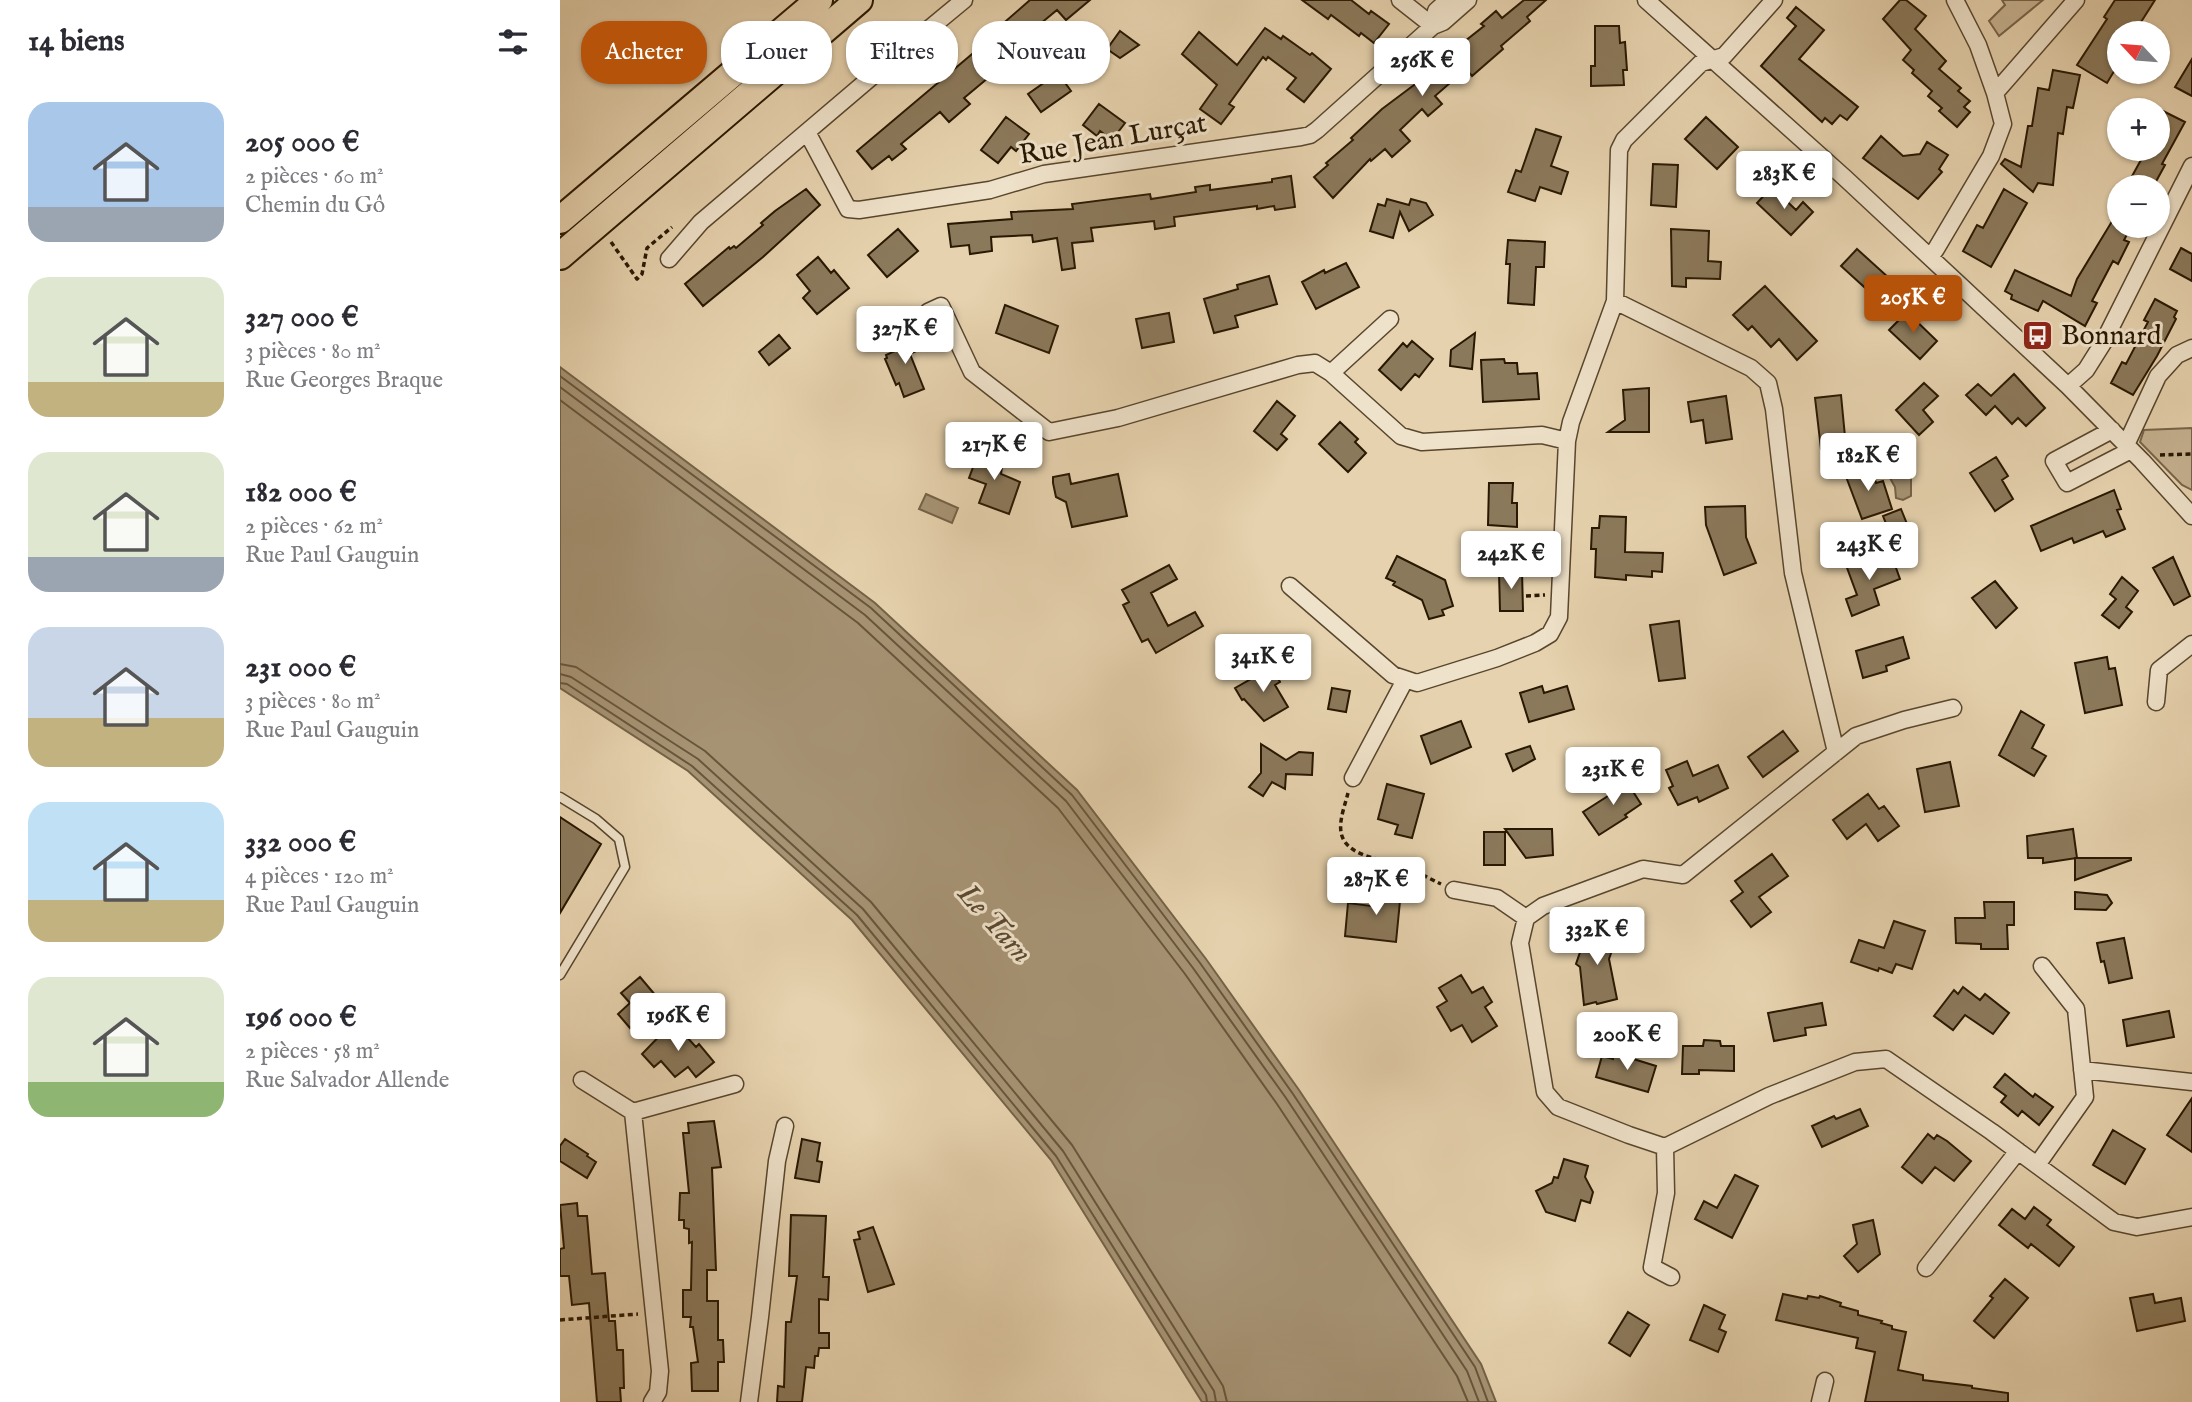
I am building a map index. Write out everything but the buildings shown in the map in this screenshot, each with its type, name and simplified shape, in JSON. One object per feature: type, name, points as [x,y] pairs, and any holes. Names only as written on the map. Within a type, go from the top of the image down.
[{"type":"highway","points":[[563,218],[819,0]]},
{"type":"highway","points":[[560,256],[859,0]]},
{"type":"street","points":[[669,259],[701,222],[964,0]]},
{"type":"street","points":[[1399,0],[1433,26]]},
{"type":"street","name":"Rue Jean Lurçat","points":[[1433,26],[1436,11],[1448,0]]},
{"type":"street","name":"Rue Jean Lurçat","points":[[807,132],[848,209],[859,210],[990,190],[1044,174],[1310,135],[1433,26],[1443,22],[1468,0]]},
{"type":"street","points":[[1646,0],[1845,178],[2068,386],[2191,514]]},
{"type":"street","points":[[1290,586],[1393,675],[1417,683],[1497,658],[1550,634],[1559,617],[1567,441],[1577,403],[1615,301],[1619,150],[1624,140],[1701,63],[1724,56],[1774,0]]},
{"type":"street","points":[[1930,257],[1991,156],[2003,124],[1978,45],[1955,0]]},
{"type":"street","points":[[1995,93],[2076,0]]},
{"type":"street","points":[[2068,386],[2086,370],[2104,343],[2192,166]]},
{"type":"street","points":[[1615,301],[1751,368],[1768,383],[1774,409],[1793,573],[1836,752]]},
{"type":"street","points":[[928,312],[941,306],[972,372],[1049,432],[1118,418],[1298,365],[1315,363],[1331,373],[1401,436],[1411,440],[1422,442],[1542,435],[1567,441]]},
{"type":"street","points":[[1331,373],[1390,319]]},
{"type":"street","points":[[2112,430],[2054,461],[2067,483],[2133,452],[2158,376],[2177,355],[2192,348]]},
{"type":"street","points":[[2156,702],[2159,670],[2192,644]]},
{"type":"street","points":[[1353,778],[1405,680]]},
{"type":"street","points":[[1953,708],[1856,736],[1683,875],[1643,869],[1543,906],[1527,918],[1520,943],[1545,1092],[1558,1107],[1665,1147],[1769,1096],[1855,1062],[1886,1059],[2114,1222],[2137,1227],[2192,1217]]},
{"type":"street","points":[[1454,890],[1497,898],[1527,918]]},
{"type":"street","points":[[2037,1165],[2085,1097],[2076,1009],[2042,966]]},
{"type":"street","points":[[2082,1070],[2192,1082]]},
{"type":"street","points":[[582,1080],[633,1112],[735,1084]]},
{"type":"street","points":[[633,1112],[660,1371],[658,1392],[652,1402]]},
{"type":"street","points":[[748,1402],[777,1161],[785,1126]]},
{"type":"street","points":[[1665,1147],[1666,1193],[1652,1267],[1671,1277]]},
{"type":"street","points":[[1926,1268],[2018,1151]]},
{"type":"street","points":[[1820,1402],[1825,1381]]},
{"type":"lane","points":[[560,797],[596,819],[619,839],[625,867],[560,975]]},
{"type":"path","points":[[2133,452],[2151,456],[2192,454]]},
{"type":"path","points":[[1526,596],[1548,595]]},
{"type":"path","points":[[1353,778],[1341,821],[1341,833],[1346,845],[1368,856],[1406,867],[1454,890]]},
{"type":"path","points":[[560,1320],[654,1313]]},
{"type":"shaded area","points":[[2002,0],[2043,0],[1999,36],[1989,21],[2005,5]]},
{"type":"shaded area","points":[[2192,428],[2192,490],[2182,485],[2140,442],[2144,430]]},
{"type":"water","name":"Le Tarn","points":[[560,367],[875,603],[1077,790],[1206,959],[1299,1090],[1481,1364],[1496,1402],[1202,1402],[1051,1160],[852,920],[688,771],[560,688]]},
{"type":"water","points":[[1898,468],[1908,470],[1911,477],[1911,496],[1903,500],[1896,498],[1895,487],[1890,478]]},
{"type":"water","points":[[926,494],[958,508],[952,523],[919,509]]},
{"type":"water","points":[[1641,1027],[1655,1032],[1656,1043],[1631,1049],[1621,1041],[1624,1035]]},
{"type":"place","name":"Bonnard","points":[[2038,336]]}]
